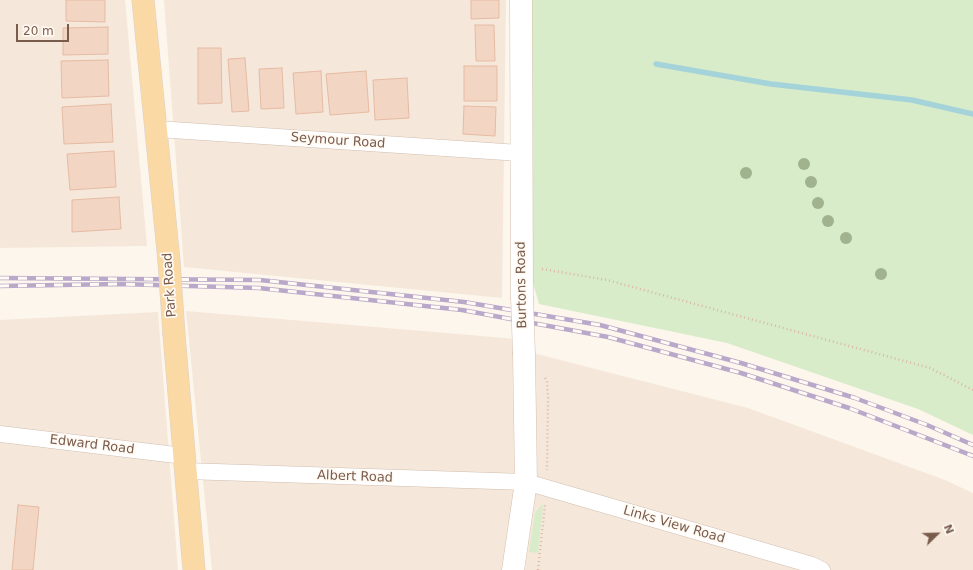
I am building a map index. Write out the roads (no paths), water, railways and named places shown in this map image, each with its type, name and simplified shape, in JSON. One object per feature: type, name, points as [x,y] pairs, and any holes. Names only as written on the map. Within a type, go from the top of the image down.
[{"type":"main road","name":"Park Road","points":[[143,0],[169,261],[194,570]]},
{"type":"street","name":"Burtons Road","points":[[513,570],[526,482],[520,153],[521,0]]},
{"type":"street","name":"Seymour Road","points":[[157,129],[520,153]]},
{"type":"street","name":"Edward Road","points":[[0,434],[185,464]]},
{"type":"street","name":"Albert Road","points":[[185,464],[526,482]]},
{"type":"street","name":"Links View Road","points":[[526,482],[812,565],[822,570]]},
{"type":"waterway","points":[[656,64],[771,84],[912,100],[973,114]]},
{"type":"railway","points":[[0,278],[260,280],[464,302],[600,325],[741,363],[855,398],[927,425],[973,445]]},
{"type":"railway","points":[[0,286],[120,284],[259,288],[462,310],[608,337],[741,373],[849,408],[973,456]]}]
